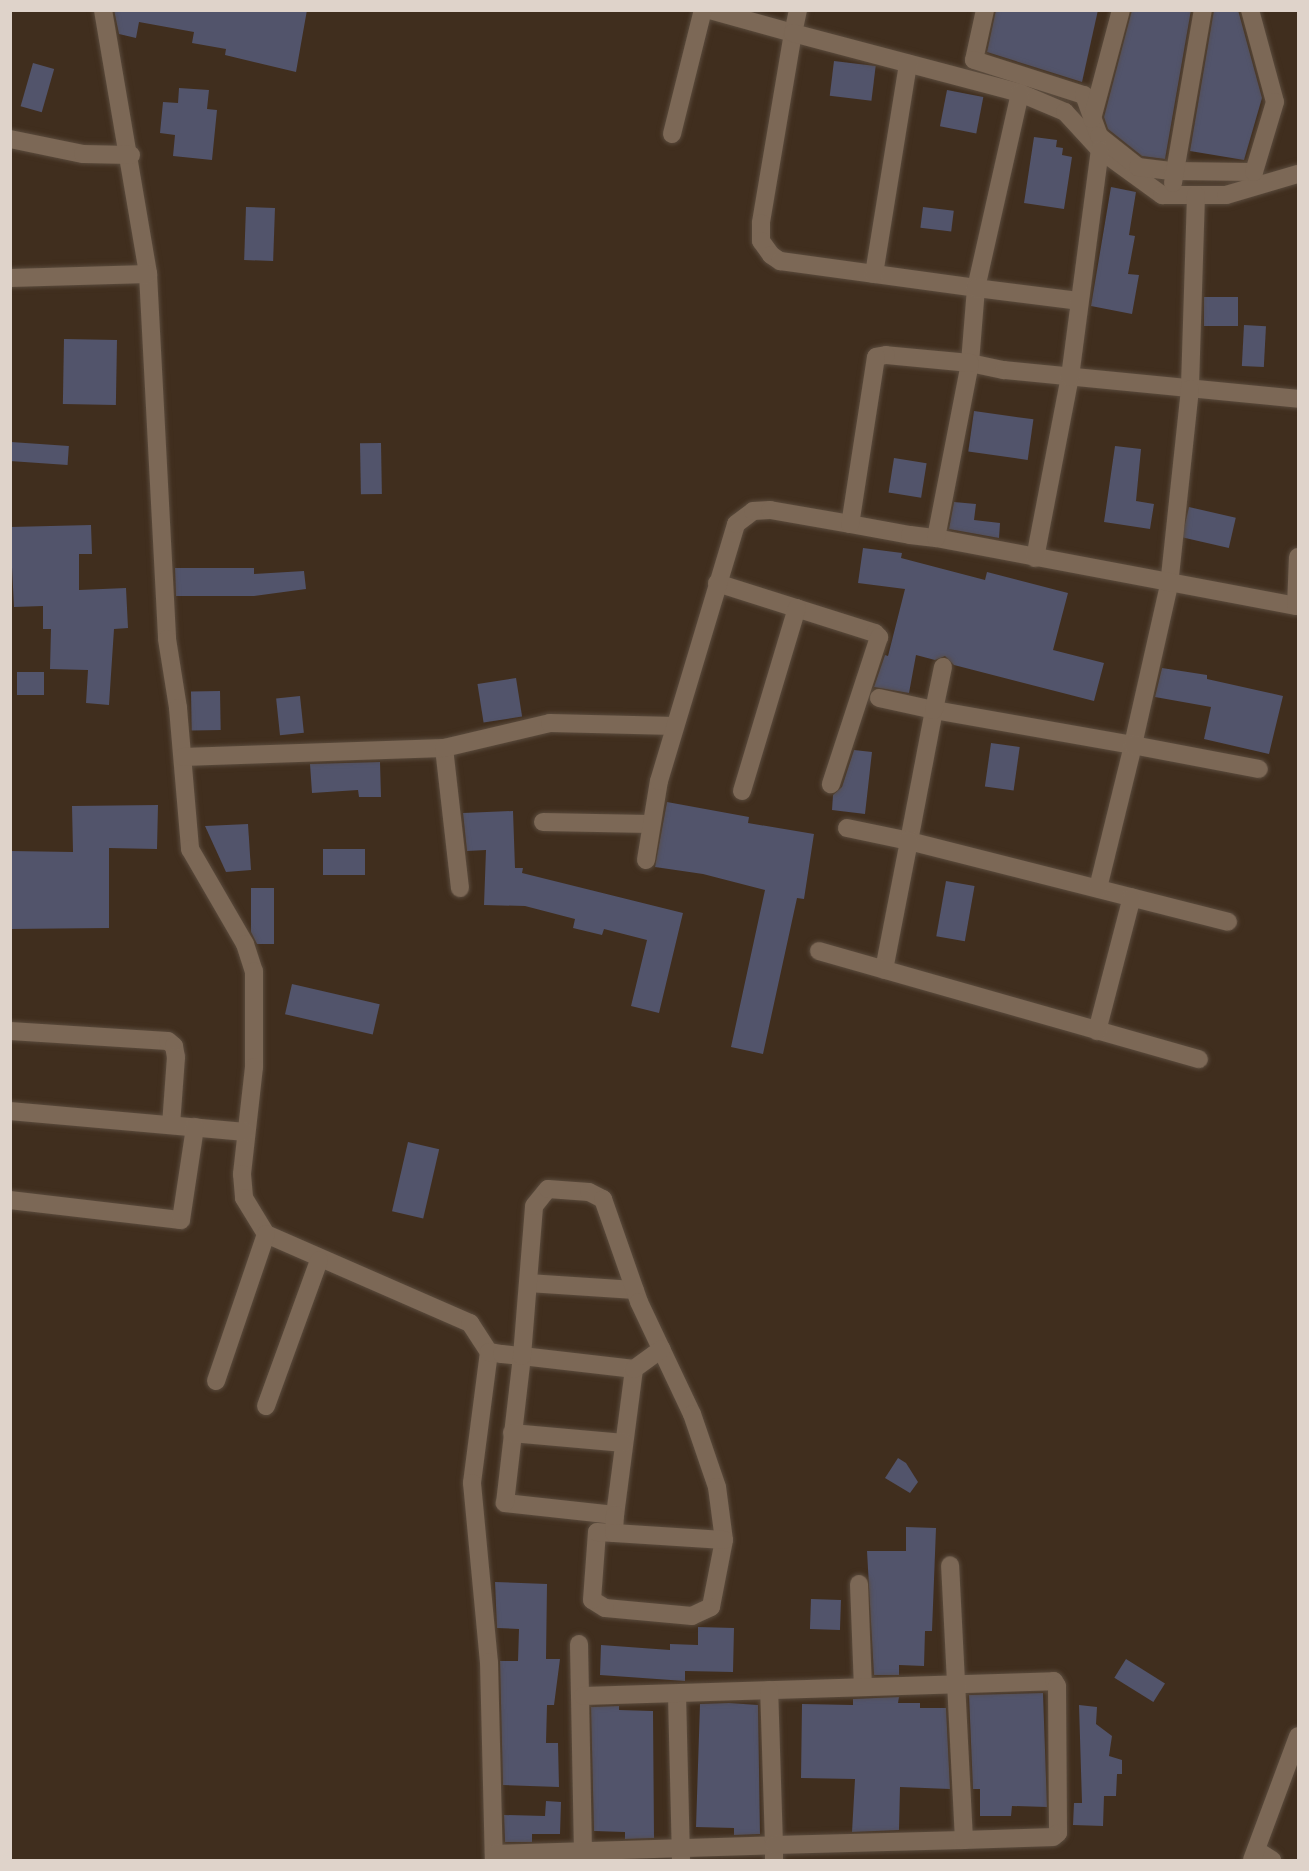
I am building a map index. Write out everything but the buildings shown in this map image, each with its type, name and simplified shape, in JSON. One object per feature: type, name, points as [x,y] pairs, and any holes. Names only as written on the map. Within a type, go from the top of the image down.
[{"type":"street","points":[[104,10],[131,155],[148,274],[165,616],[183,757],[190,849],[245,944],[254,971],[254,1067],[245,1132],[244,1198],[266,1234],[319,1260],[470,1323],[489,1352],[473,1492],[489,1662],[494,1857],[774,1853],[964,1840],[1053,1837],[1058,1833],[1057,1686],[1048,1680],[677,1695],[583,1696]]},
{"type":"street","points":[[672,134],[703,10]]},
{"type":"street","points":[[710,10],[1020,93],[1090,124],[1099,136],[1138,167],[1258,178],[1299,174]]},
{"type":"street","points":[[798,10],[765,189],[761,242],[780,261],[1079,301]]},
{"type":"street","points":[[985,10],[974,60],[1084,94],[1090,124],[1100,150],[1070,377],[1035,558]]},
{"type":"street","points":[[1090,124],[1121,10]]},
{"type":"street","points":[[1172,195],[1173,171],[1203,10]]},
{"type":"street","points":[[1100,150],[1162,195],[1226,195],[1258,178],[1275,102],[1250,10]]},
{"type":"street","points":[[874,274],[908,64]]},
{"type":"street","points":[[936,538],[970,363],[976,288],[1020,93]]},
{"type":"street","points":[[10,139],[83,154],[131,155]]},
{"type":"street","points":[[1098,888],[1169,585],[1190,389],[1196,195]]},
{"type":"street","points":[[10,278],[148,274]]},
{"type":"street","points":[[850,524],[876,357],[886,355],[970,363],[1070,377],[1299,399]]},
{"type":"street","points":[[646,860],[650,824],[675,726],[736,524],[745,514],[770,510],[936,538],[1169,585],[1296,606],[1299,557]]},
{"type":"street","points":[[717,583],[875,633],[879,637],[831,784]]},
{"type":"street","points":[[742,792],[797,608]]},
{"type":"street","points":[[884,970],[943,667]]},
{"type":"street","points":[[879,698],[1259,769]]},
{"type":"street","points":[[183,757],[444,748],[550,723],[675,726]]},
{"type":"street","points":[[444,748],[460,888]]},
{"type":"street","points":[[543,822],[650,824]]},
{"type":"street","points":[[847,828],[909,841],[1228,922]]},
{"type":"street","points":[[1096,1031],[1132,897]]},
{"type":"street","points":[[819,951],[1199,1059]]},
{"type":"street","points":[[10,1030],[168,1041],[174,1046],[176,1057],[171,1125]]},
{"type":"street","points":[[10,1111],[245,1132]]},
{"type":"street","points":[[10,1200],[182,1220],[195,1127]]},
{"type":"street","points":[[505,1503],[522,1356],[534,1206],[548,1189],[589,1192],[603,1199],[635,1290],[710,1461],[724,1540],[711,1607],[692,1616],[604,1608],[592,1600],[597,1532],[614,1524]]},
{"type":"street","points":[[216,1381],[266,1234]]},
{"type":"street","points":[[266,1406],[319,1260]]},
{"type":"street","points":[[528,1283],[635,1290]]},
{"type":"street","points":[[489,1352],[634,1369],[662,1349]]},
{"type":"street","points":[[614,1524],[634,1369]]},
{"type":"street","points":[[512,1433],[624,1443]]},
{"type":"street","points":[[473,1492],[505,1503],[614,1524],[724,1540]]},
{"type":"street","points":[[950,1565],[954,1682],[964,1840]]},
{"type":"street","points":[[859,1584],[863,1686]]},
{"type":"street","points":[[579,1644],[583,1696],[583,1857]]},
{"type":"street","points":[[769,1690],[774,1853]]},
{"type":"street","points":[[677,1695],[681,1854]]},
{"type":"street","points":[[1272,1860],[1254,1855],[1299,1736]]}]
